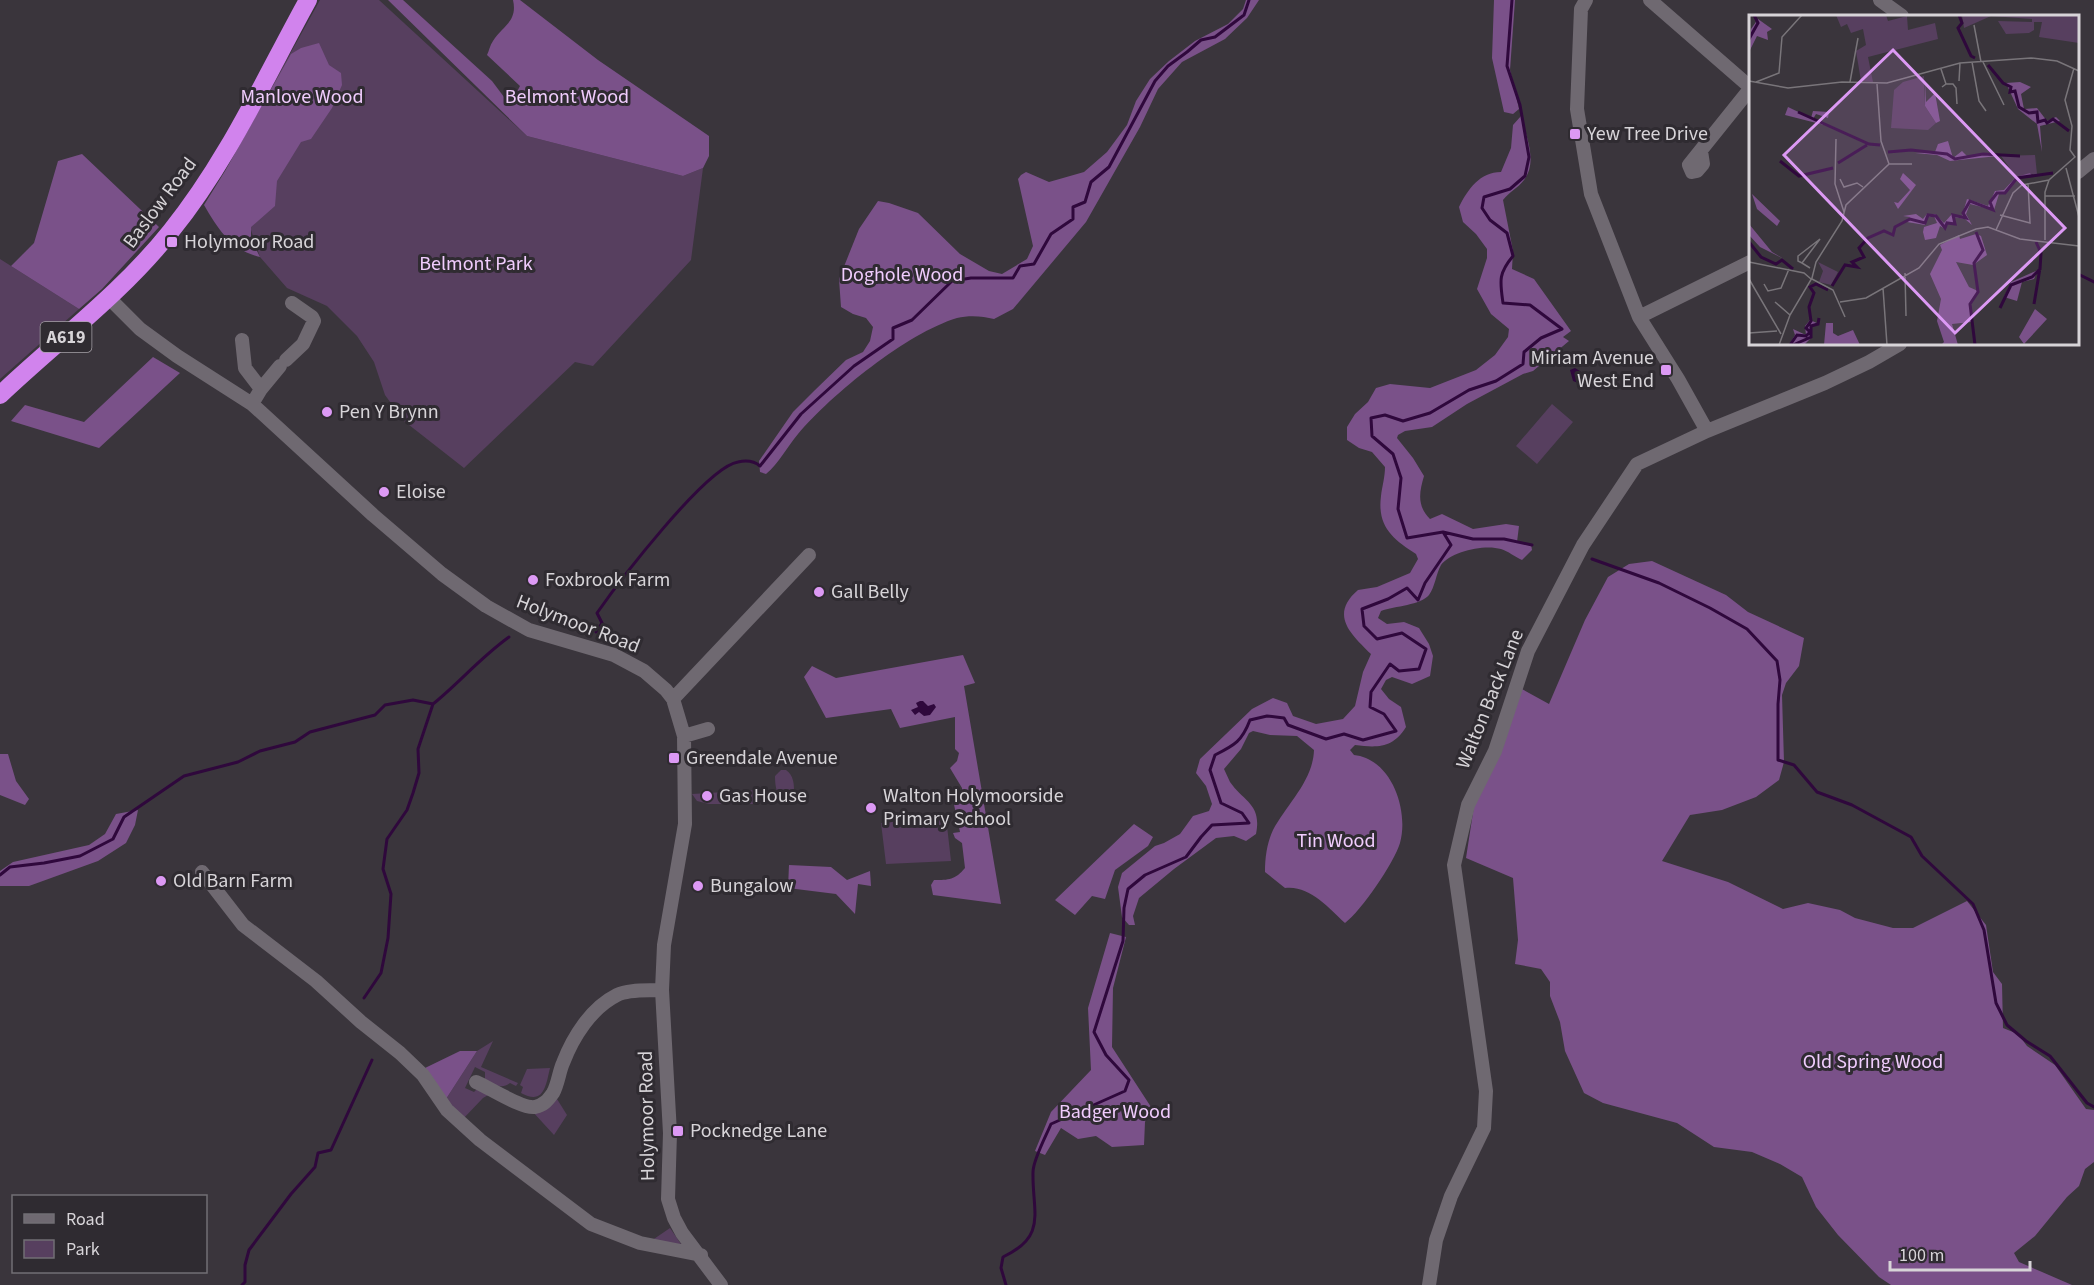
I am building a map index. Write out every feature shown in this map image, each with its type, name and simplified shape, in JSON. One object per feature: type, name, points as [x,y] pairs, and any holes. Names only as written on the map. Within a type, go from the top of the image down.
[{"type":"highway","name":"Baslow Road","points":[[0,395],[109,298],[154,251],[193,201],[221,158],[308,0]]},
{"type":"street","points":[[1586,0],[1581,9],[1577,109],[1591,194],[1639,317],[1707,431]]},
{"type":"street","points":[[1650,0],[1749,87]]},
{"type":"street","points":[[1880,0],[1901,15]]},
{"type":"street","points":[[1701,151],[1749,89]]},
{"type":"street","points":[[2079,171],[2094,159]]},
{"type":"street","points":[[1639,317],[1749,262]]},
{"type":"street","name":"Holymoor Road","points":[[109,298],[140,329],[177,356],[252,404],[373,515],[442,574],[486,606],[529,630],[614,655],[644,671],[673,699],[684,736],[685,824],[664,945],[662,990],[670,1133],[668,1199],[682,1233],[721,1285]]},
{"type":"street","points":[[252,404],[261,389],[283,363],[303,344],[314,321],[312,317],[292,303]]},
{"type":"street","points":[[242,340],[245,368],[261,389]]},
{"type":"street","name":"Walton Back Lane","points":[[1429,1285],[1438,1233],[1450,1196],[1478,1145],[1484,1128],[1486,1110],[1486,1091],[1454,865],[1468,805],[1495,750],[1528,651],[1583,545],[1637,464],[1707,431],[1869,362],[1898,345]]},
{"type":"street","points":[[673,699],[809,555]]},
{"type":"street","points":[[684,736],[708,729]]},
{"type":"street","points":[[202,872],[243,925],[316,981],[361,1022],[400,1053],[423,1075],[447,1110],[480,1140],[591,1224],[640,1243],[700,1256]]},
{"type":"street","points":[[476,1082],[520,1103],[534,1107],[545,1103],[554,1091],[563,1062],[573,1042],[584,1024],[600,1006],[618,994],[662,990]]},
{"type":"green space","name":"Belmont Park","points":[[320,0],[379,0],[527,136],[683,176],[703,168],[691,260],[593,366],[575,362],[464,468],[404,421],[385,395],[374,362],[357,336],[327,306],[287,288],[260,257],[250,227],[250,126]]},
{"type":"green space","name":"Belmont Wood","points":[[388,0],[403,0],[492,81],[510,105],[520,86],[487,55],[493,41],[511,19],[513,0],[520,0],[598,60],[709,136],[709,156],[703,168],[683,176],[527,136]]},
{"type":"green space","name":"Doghole Wood","points":[[1246,0],[1259,0],[1247,18],[1225,39],[1182,62],[1158,89],[1140,127],[1086,222],[1013,309],[994,319],[976,316],[957,318],[916,337],[894,351],[830,401],[798,434],[775,465],[766,474],[760,472],[759,461],[793,412],[846,360],[863,352],[870,341],[873,327],[866,318],[841,307],[839,279],[859,229],[878,201],[918,213],[960,254],[989,271],[1002,274],[1027,259],[1033,246],[1018,179],[1021,175],[1026,172],[1049,182],[1084,172],[1107,152],[1127,125],[1136,101],[1150,79],[1195,41],[1228,24],[1243,9]]},
{"type":"green space","points":[[1494,0],[1515,0],[1510,70],[1519,109],[1513,114],[1504,112],[1492,58]]},
{"type":"green space","name":"Manlove Wood","points":[[319,43],[329,65],[341,73],[342,85],[332,108],[311,139],[301,142],[277,181],[275,206],[251,227],[251,239],[260,257],[250,254],[226,237],[204,205],[291,54],[301,48]]},
{"type":"green space","name":"Tin Wood","points":[[1521,116],[1530,149],[1530,165],[1524,180],[1503,200],[1513,251],[1512,269],[1534,279],[1571,331],[1563,337],[1569,341],[1533,371],[1467,404],[1432,427],[1405,431],[1398,435],[1397,438],[1424,476],[1420,499],[1430,519],[1442,514],[1473,529],[1506,524],[1519,526],[1517,542],[1531,544],[1532,550],[1522,560],[1504,550],[1494,548],[1486,547],[1460,552],[1441,565],[1431,592],[1425,598],[1381,611],[1378,618],[1387,624],[1404,622],[1419,628],[1433,656],[1430,676],[1412,684],[1392,677],[1386,680],[1381,689],[1389,699],[1401,707],[1406,727],[1401,734],[1384,745],[1355,745],[1350,750],[1354,755],[1378,766],[1395,788],[1402,816],[1402,830],[1397,852],[1368,898],[1345,923],[1318,898],[1302,890],[1285,888],[1265,872],[1267,850],[1273,830],[1304,782],[1313,761],[1314,750],[1297,736],[1270,735],[1253,731],[1249,733],[1241,749],[1224,769],[1235,789],[1254,810],[1257,824],[1256,834],[1246,841],[1234,836],[1216,838],[1139,898],[1133,916],[1135,925],[1129,925],[1122,917],[1118,887],[1122,873],[1155,846],[1180,834],[1193,816],[1209,811],[1212,804],[1206,786],[1196,773],[1200,759],[1252,709],[1273,698],[1287,703],[1293,716],[1316,724],[1343,719],[1355,706],[1363,672],[1371,654],[1350,632],[1344,616],[1345,608],[1349,599],[1358,590],[1377,587],[1410,573],[1418,559],[1416,554],[1400,543],[1384,524],[1380,507],[1385,467],[1372,452],[1359,448],[1347,440],[1347,427],[1355,414],[1368,402],[1376,388],[1390,384],[1430,388],[1476,370],[1495,355],[1508,337],[1509,329],[1491,314],[1477,289],[1487,258],[1487,249],[1463,222],[1459,207],[1466,194],[1481,178],[1501,172],[1511,148],[1513,125]]},
{"type":"green space","points":[[82,154],[159,227],[102,289],[79,309],[11,266],[34,243],[58,161]]},
{"type":"green space","points":[[0,259],[79,309],[0,379]]},
{"type":"green space","points":[[153,357],[180,373],[99,448],[11,421],[25,405],[84,422]]},
{"type":"green space","points":[[1552,404],[1573,422],[1537,464],[1516,446]]},
{"type":"green space","name":"Old Spring Wood","points":[[1652,561],[1726,595],[1748,612],[1804,638],[1799,666],[1786,683],[1782,695],[1784,762],[1779,780],[1756,797],[1722,810],[1690,815],[1662,861],[1728,882],[1783,909],[1808,903],[1840,910],[1855,918],[1893,928],[1913,928],[1967,901],[1986,925],[1993,972],[2002,984],[2003,1028],[2018,1034],[2027,1046],[2055,1065],[2086,1109],[2094,1110],[2094,1162],[2085,1169],[2079,1186],[2035,1236],[2014,1253],[2019,1262],[2072,1285],[1891,1285],[1879,1277],[1838,1235],[1816,1207],[1802,1177],[1752,1152],[1714,1147],[1677,1123],[1603,1103],[1584,1093],[1565,1051],[1560,1022],[1550,996],[1550,982],[1541,969],[1515,964],[1518,940],[1513,878],[1466,858],[1474,806],[1520,688],[1549,704],[1585,620],[1608,577],[1629,564]]},
{"type":"green space","points":[[963,655],[975,683],[964,686],[1001,904],[933,895],[931,885],[934,880],[951,878],[965,868],[962,843],[955,838],[953,833],[960,832],[953,800],[962,797],[962,788],[950,768],[957,761],[959,753],[955,749],[955,717],[900,728],[891,709],[826,718],[804,677],[812,666],[836,678]]},
{"type":"green space","points":[[0,754],[8,754],[16,781],[29,799],[25,805],[0,795]]},
{"type":"green space","points":[[781,770],[789,772],[794,783],[794,793],[785,799],[780,798],[776,785],[775,776]]},
{"type":"green space","points":[[756,790],[757,794],[765,794],[758,804],[709,804],[697,801],[692,794]]},
{"type":"green space","points":[[138,810],[135,825],[126,843],[98,861],[29,886],[0,886],[0,871],[13,862],[89,845],[105,834],[116,814]]},
{"type":"green space","points":[[946,817],[951,861],[886,864],[881,823]]},
{"type":"green space","points":[[1134,824],[1153,837],[1148,846],[1115,870],[1105,899],[1092,896],[1075,915],[1055,900]]},
{"type":"green space","points":[[789,865],[831,867],[847,880],[870,871],[871,886],[858,884],[855,914],[836,894],[788,888]]},
{"type":"green space","name":"Badger Wood","points":[[1110,933],[1126,937],[1113,988],[1112,1047],[1151,1107],[1145,1122],[1144,1145],[1112,1147],[1096,1136],[1078,1139],[1061,1128],[1045,1155],[1035,1151],[1051,1112],[1091,1070],[1088,1008]]},
{"type":"green space","points":[[493,1041],[481,1067],[518,1083],[516,1086],[510,1083],[504,1086],[494,1085],[485,1080],[485,1072],[475,1067],[465,1088],[474,1092],[478,1088],[490,1094],[483,1098],[462,1120],[446,1099],[477,1051]]},
{"type":"green space","points":[[460,1051],[477,1051],[446,1099],[425,1068]]},
{"type":"green space","points":[[550,1068],[543,1092],[535,1097],[521,1093],[523,1087],[520,1085],[527,1069]]},
{"type":"green space","points":[[557,1099],[567,1115],[554,1135],[532,1111]]},
{"type":"green space","points":[[670,1228],[683,1247],[651,1241]]},
{"type":"shaded area","points":[[1575,368],[1584,377],[1578,383],[1573,381],[1570,370]]},
{"type":"shaded area","points":[[920,701],[928,706],[934,704],[936,707],[930,715],[924,716],[919,712],[915,715],[911,710],[918,707],[916,703]]},
{"type":"waterway","points":[[596,632],[602,623],[597,613],[642,553],[705,483],[738,462],[750,461],[760,466],[801,414],[854,366],[893,339],[893,328],[912,320],[952,281],[971,278],[1013,278],[1020,266],[1034,264],[1051,234],[1073,219],[1073,207],[1085,202],[1091,182],[1109,167],[1155,81],[1168,66],[1201,40],[1215,37],[1244,15],[1249,0]]},
{"type":"waterway","points":[[1006,1285],[1001,1268],[1003,1257],[1017,1249],[1027,1240],[1032,1231],[1035,1211],[1033,1172],[1037,1155],[1051,1124],[1125,1091],[1129,1080],[1106,1055],[1094,1032],[1123,941],[1124,908],[1128,889],[1145,875],[1186,857],[1212,825],[1249,823],[1242,813],[1221,803],[1210,770],[1215,755],[1237,742],[1250,720],[1267,716],[1284,718],[1288,725],[1326,739],[1344,734],[1363,740],[1396,731],[1384,714],[1370,707],[1371,692],[1390,664],[1399,671],[1419,669],[1426,649],[1402,633],[1377,639],[1364,626],[1362,609],[1388,599],[1407,588],[1418,600],[1425,583],[1451,545],[1443,532],[1407,538],[1398,509],[1401,478],[1393,454],[1372,436],[1371,418],[1385,415],[1403,421],[1430,413],[1469,390],[1496,381],[1523,364],[1524,352],[1541,338],[1562,329],[1530,305],[1503,303],[1502,273],[1513,256],[1507,233],[1490,220],[1482,208],[1484,197],[1510,189],[1525,176],[1529,157],[1520,105],[1507,66],[1512,0]]},
{"type":"waterway","points":[[2079,274],[2094,282]]},
{"type":"waterway","points":[[1443,532],[1473,539],[1504,539],[1532,545]]},
{"type":"waterway","points":[[1592,559],[1659,583],[1710,608],[1747,629],[1777,661],[1780,680],[1778,760],[1794,765],[1817,792],[1852,805],[1911,837],[1922,856],[1973,904],[1984,930],[1996,1003],[2007,1025],[2026,1041],[2050,1056],[2087,1103],[2094,1107]]},
{"type":"waterway","points":[[0,875],[10,867],[80,856],[113,839],[124,817],[184,776],[238,762],[260,751],[295,742],[310,732],[375,715],[385,705],[413,700],[433,704],[509,637]]},
{"type":"waterway","points":[[364,998],[381,973],[388,938],[391,894],[383,869],[387,839],[407,810],[413,793],[419,773],[418,749],[433,704]]},
{"type":"waterway","points":[[242,1285],[245,1282],[245,1265],[249,1250],[291,1194],[315,1167],[318,1153],[331,1150],[372,1060]]},
{"type":"place","name":"Yew Tree Drive","points":[[1575,134]]},
{"type":"place","name":"Holymoor Road","points":[[172,242]]},
{"type":"place","name":"Miriam Avenue West End","points":[[1666,370]]},
{"type":"place","name":"Pen Y Brynn","points":[[327,412]]},
{"type":"place","name":"Eloise","points":[[384,492]]},
{"type":"place","name":"Foxbrook Farm","points":[[533,580]]},
{"type":"place","name":"Gall Belly","points":[[819,592]]},
{"type":"place","name":"Greendale Avenue","points":[[674,758]]},
{"type":"place","name":"Gas House","points":[[707,796]]},
{"type":"place","name":"Walton Holymoorside Primary School","points":[[871,808]]},
{"type":"place","name":"Old Barn Farm","points":[[161,881]]},
{"type":"place","name":"Bungalow","points":[[698,886]]},
{"type":"place","name":"Pocknedge Lane","points":[[678,1131]]}]
